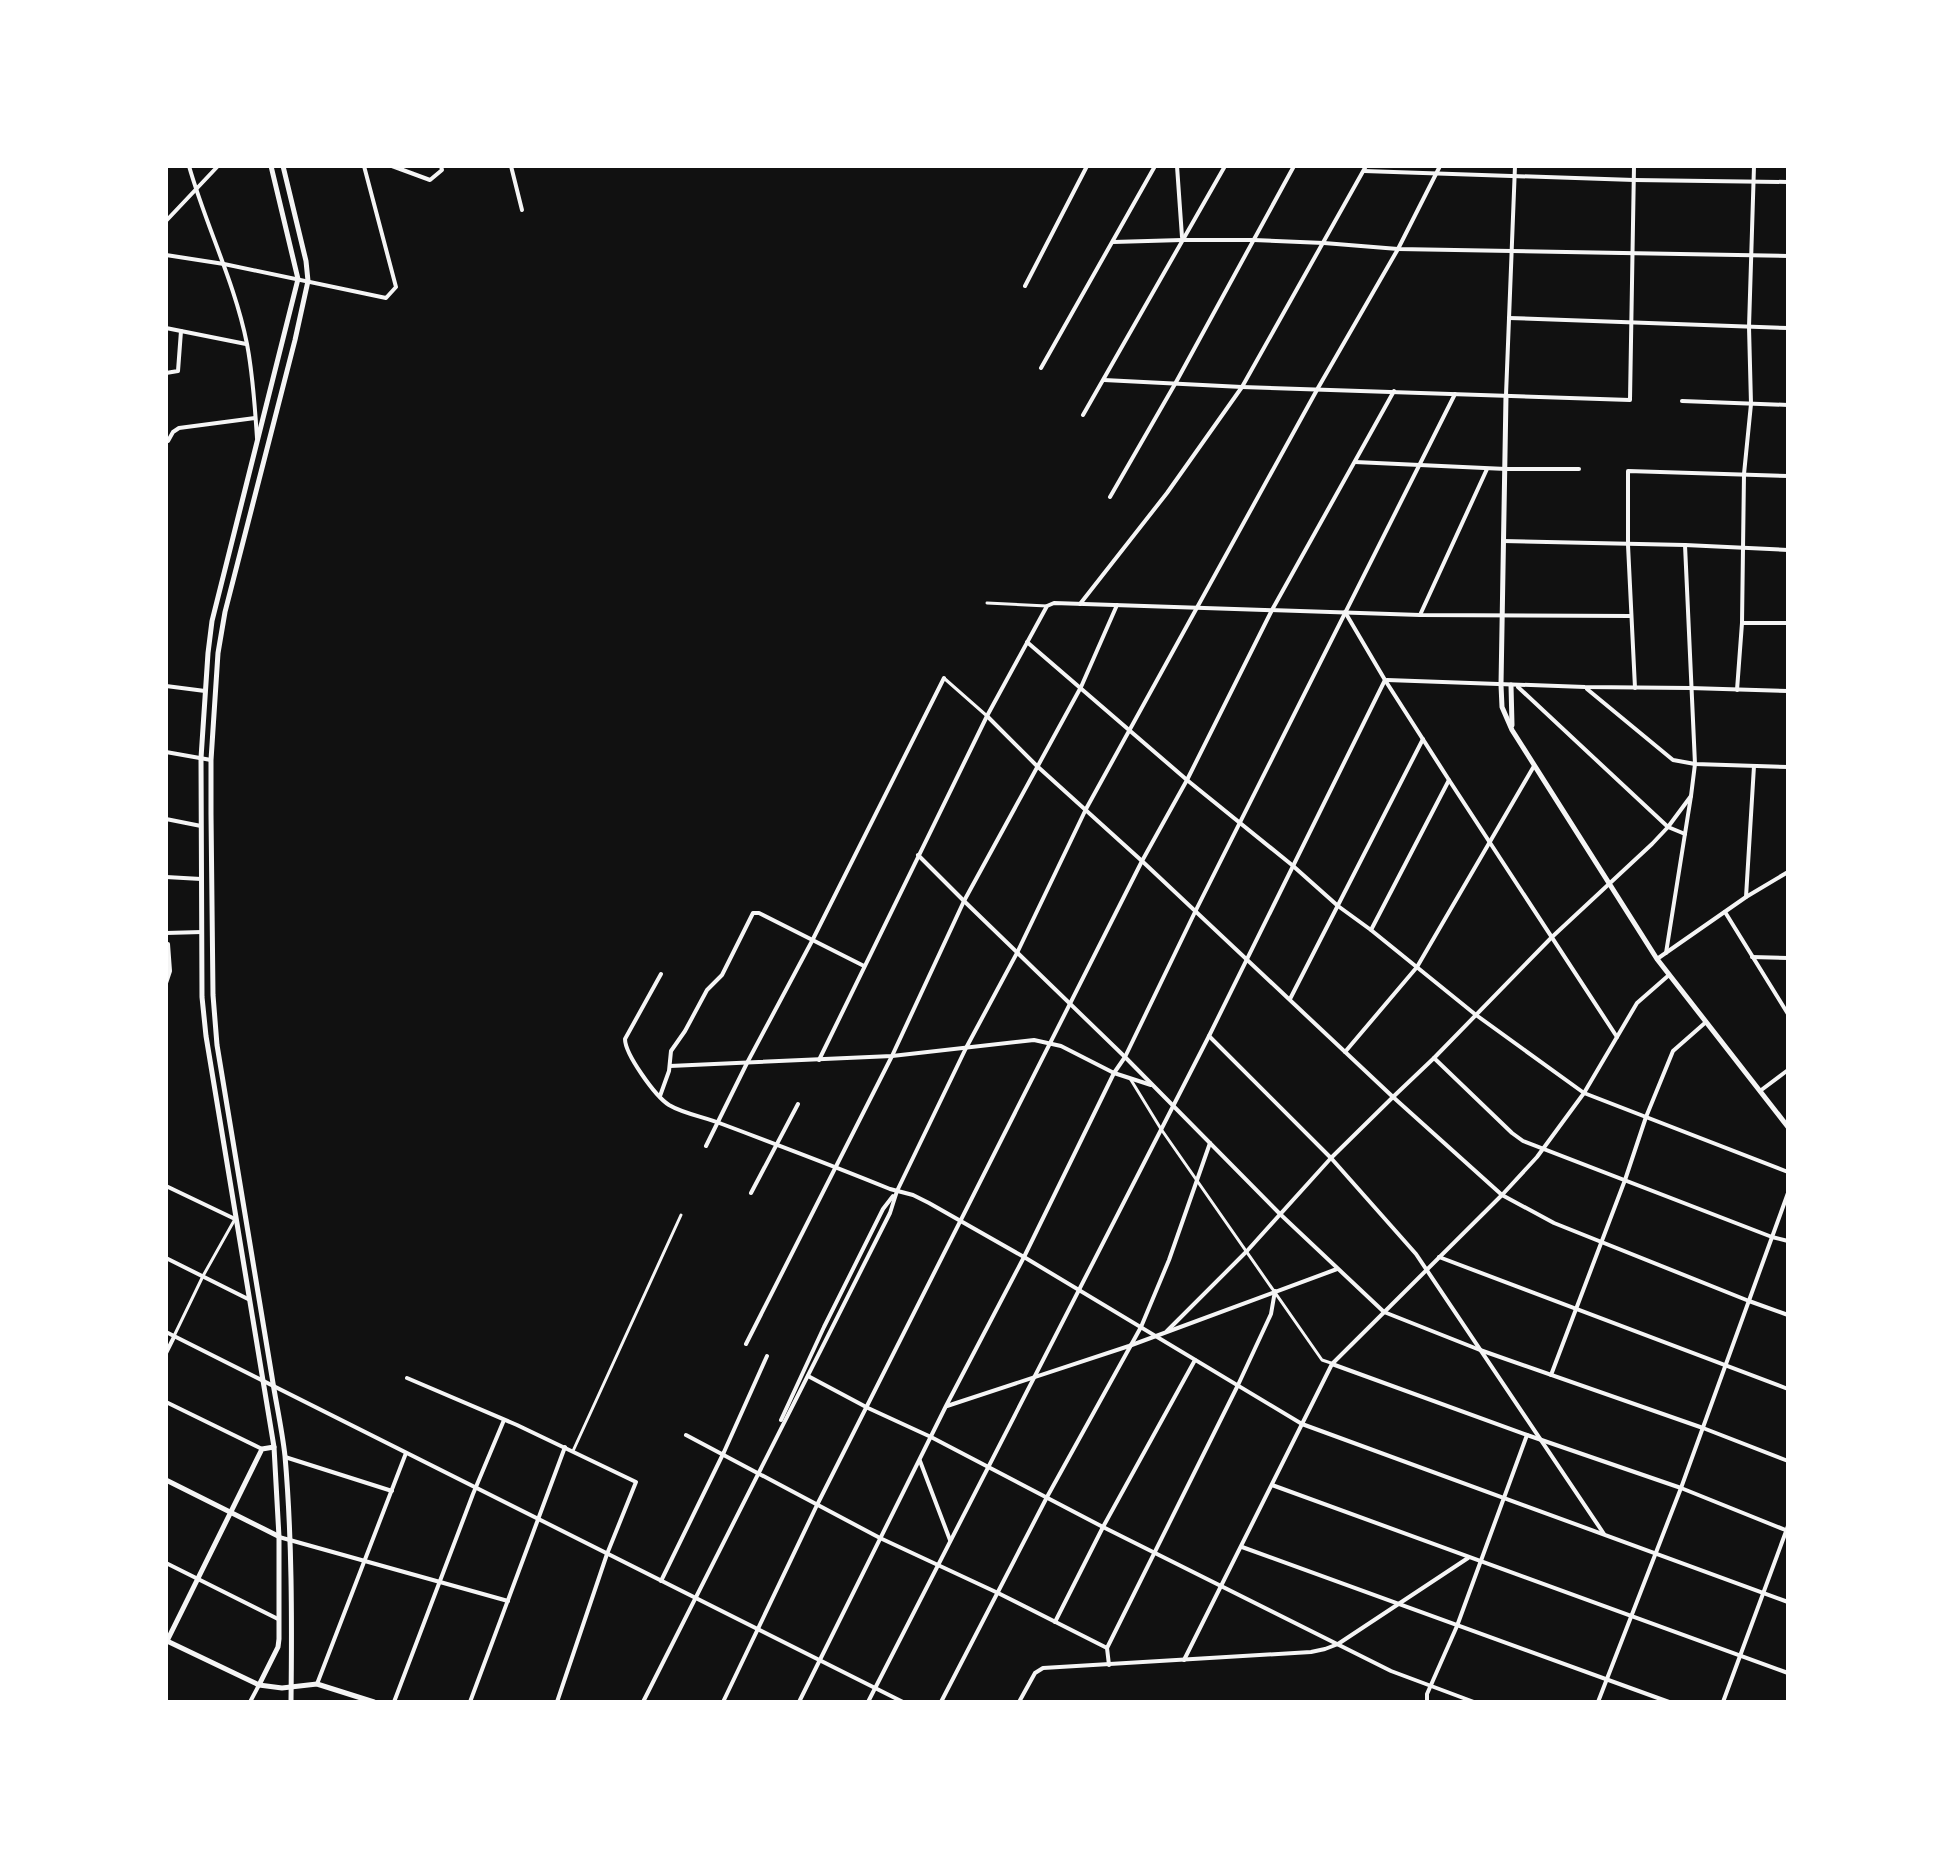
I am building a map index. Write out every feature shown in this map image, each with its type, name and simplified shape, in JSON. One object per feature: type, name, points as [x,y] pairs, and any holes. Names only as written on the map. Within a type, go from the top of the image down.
[{"type":"street","points":[[189,166],[224,264],[247,344],[257,443]]},
{"type":"street","points":[[166,221],[218,166]]},
{"type":"street","points":[[250,1702],[278,1647],[279,1537],[274,1447],[235,1219],[202,997],[201,758],[208,653],[215,608],[298,279],[271,166]]},
{"type":"street","points":[[283,166],[308,281],[225,612],[218,653],[211,760],[213,995],[217,1045],[285,1457],[292,1630],[291,1702]]},
{"type":"street","points":[[166,255],[386,298],[396,287],[364,166]]},
{"type":"street","points":[[392,166],[430,180],[442,170],[441,166]]},
{"type":"street","points":[[511,166],[522,210]]},
{"type":"street","points":[[1025,286],[1087,166]]},
{"type":"street","points":[[1041,368],[1155,166]]},
{"type":"street","points":[[1177,166],[1182,240]]},
{"type":"street","points":[[1083,415],[1225,166]]},
{"type":"street","points":[[1110,497],[1294,166]]},
{"type":"street","points":[[766,1455],[890,1213],[897,1191],[966,1048],[1017,953],[1086,809],[1398,249],[1440,166]]},
{"type":"street","points":[[1515,166],[1506,396],[1502,707],[1534,766],[1657,959],[1788,1127]]},
{"type":"street","points":[[1104,380],[1630,400],[1634,166]]},
{"type":"street","points":[[1737,690],[1742,623],[1744,474],[1751,404],[1749,327],[1754,166]]},
{"type":"street","points":[[1080,604],[1167,493],[1242,387],[1365,168],[1437,174],[1788,182]]},
{"type":"street","points":[[1113,242],[1254,240],[1398,249],[1788,256]]},
{"type":"street","points":[[1509,318],[1788,328]]},
{"type":"street","points":[[166,328],[247,344]]},
{"type":"street","points":[[166,373],[178,371],[181,331]]},
{"type":"street","points":[[723,1702],[817,1505],[1049,1042],[1187,780],[1272,610],[1394,391]]},
{"type":"street","points":[[799,1702],[1455,394]]},
{"type":"street","points":[[1682,401],[1788,405]]},
{"type":"street","points":[[168,441],[179,428],[255,418]]},
{"type":"street","points":[[1355,462],[1487,469],[1579,469]]},
{"type":"street","points":[[1420,615],[1487,469]]},
{"type":"street","points":[[1635,688],[1628,471],[1788,476]]},
{"type":"street","points":[[1503,541],[1788,550]]},
{"type":"street","points":[[1666,953],[1695,764],[1685,545]]},
{"type":"street","points":[[987,603],[1420,615],[1631,616]]},
{"type":"street","points":[[746,1344],[892,1056],[964,901],[1081,687],[1117,605]]},
{"type":"street","points":[[819,1060],[987,716],[1047,606]]},
{"type":"street","points":[[1345,612],[1385,680],[1617,1037]]},
{"type":"street","points":[[1742,623],[1788,623]]},
{"type":"street","points":[[1027,642],[1338,906],[1476,1015],[1584,1093],[1788,1172]]},
{"type":"street","points":[[706,1146],[944,678],[1502,1195],[1554,1223],[1788,1315]]},
{"type":"street","points":[[1385,680],[1788,691]]},
{"type":"street","points":[[868,1702],[1248,959],[1385,680]]},
{"type":"street","points":[[1512,730],[1514,685]]},
{"type":"street","points":[[1514,685],[1668,827],[1685,834]]},
{"type":"street","points":[[166,686],[205,691]]},
{"type":"street","points":[[1585,687],[1673,760],[1695,764],[1788,767]]},
{"type":"street","points":[[1290,999],[1423,739]]},
{"type":"street","points":[[166,752],[211,760]]},
{"type":"street","points":[[1345,1052],[1417,967],[1534,766]]},
{"type":"street","points":[[1746,897],[1754,766]]},
{"type":"street","points":[[1371,930],[1449,780]]},
{"type":"street","points":[[1167,1331],[1247,1251],[1331,1158],[1552,937],[1668,827],[1691,796]]},
{"type":"street","points":[[166,819],[201,826]]},
{"type":"street","points":[[918,855],[1280,1214],[1384,1312],[1480,1350],[1788,1461]]},
{"type":"street","points":[[1657,959],[1746,897],[1788,872]]},
{"type":"street","points":[[166,877],[201,879]]},
{"type":"street","points":[[660,1096],[670,1066],[671,1051],[707,990],[722,975],[755,912],[864,966]]},
{"type":"street","points":[[1725,912],[1788,1014]]},
{"type":"street","points":[[166,983],[170,971],[167,934],[202,932]]},
{"type":"street","points":[[1752,957],[1788,958]]},
{"type":"street","points":[[661,974],[625,1043],[628,1053],[670,1106],[913,1195],[1024,1257],[1302,1424],[1788,1602]]},
{"type":"street","points":[[1184,1660],[1332,1364],[1502,1195],[1544,1148],[1584,1093],[1637,1003],[1669,975]]},
{"type":"street","points":[[1550,1375],[1673,1051],[1706,1022]]},
{"type":"street","points":[[1209,1036],[1331,1158],[1416,1254],[1604,1534]]},
{"type":"street","points":[[670,1066],[892,1056],[1034,1040],[1061,1046],[1114,1073],[1153,1086]]},
{"type":"street","points":[[1434,1058],[1523,1141],[1788,1241]]},
{"type":"street","points":[[1760,1091],[1788,1070]]},
{"type":"street","points":[[1131,1080],[1161,1129],[1322,1360],[1787,1529],[1723,1702]]},
{"type":"street","points":[[751,1193],[798,1104]]},
{"type":"street","points":[[941,1702],[1047,1497],[1141,1327],[1169,1260],[1210,1143]]},
{"type":"street","points":[[166,1186],[235,1219]]},
{"type":"street","points":[[643,1702],[757,1474],[824,1327],[883,1209],[897,1191]]},
{"type":"street","points":[[1598,1702],[1681,1488],[1788,1193]]},
{"type":"street","points":[[573,1451],[681,1215]]},
{"type":"street","points":[[166,1353],[235,1219]]},
{"type":"street","points":[[1439,1257],[1788,1389]]},
{"type":"street","points":[[166,1258],[248,1299]]},
{"type":"street","points":[[946,1406],[1129,1346],[1337,1269]]},
{"type":"street","points":[[1109,1665],[1107,1648],[1238,1385],[1271,1314],[1275,1291]]},
{"type":"street","points":[[166,1332],[903,1702]]},
{"type":"street","points":[[661,1581],[767,1356]]},
{"type":"street","points":[[1055,1622],[1103,1527],[1196,1359]]},
{"type":"street","points":[[808,1375],[1391,1671],[1474,1702]]},
{"type":"street","points":[[407,1378],[565,1447],[636,1482],[607,1554],[557,1702]]},
{"type":"street","points":[[166,1402],[262,1449],[274,1447]]},
{"type":"street","points":[[394,1702],[504,1420]]},
{"type":"street","points":[[686,1435],[880,1538],[1107,1648]]},
{"type":"street","points":[[1427,1702],[1427,1694],[1457,1626],[1527,1435]]},
{"type":"street","points":[[470,1702],[565,1447]]},
{"type":"street","points":[[262,1449],[166,1642],[259,1685],[273,1688],[317,1684],[374,1702]]},
{"type":"street","points":[[317,1684],[406,1453]]},
{"type":"street","points":[[285,1457],[392,1491]]},
{"type":"street","points":[[920,1461],[950,1540]]},
{"type":"street","points":[[166,1480],[289,1541],[508,1601]]},
{"type":"street","points":[[1272,1485],[1788,1673]]},
{"type":"street","points":[[1242,1547],[1669,1702]]},
{"type":"street","points":[[1019,1702],[1035,1673],[1043,1668],[1325,1649],[1338,1644],[1468,1558]]},
{"type":"street","points":[[166,1563],[280,1620]]}]
